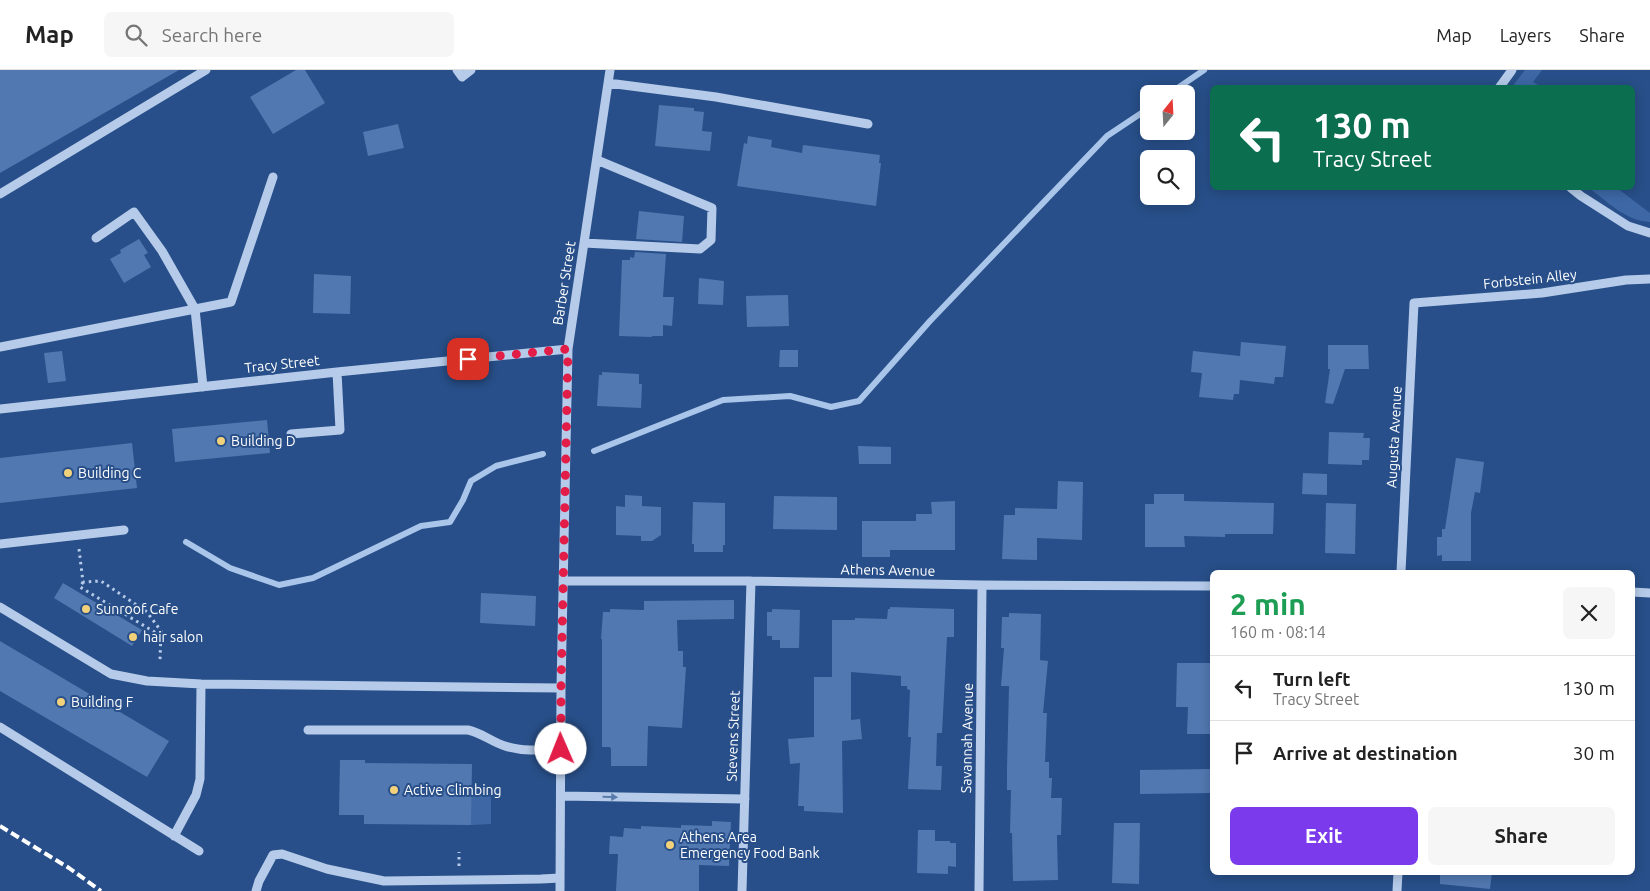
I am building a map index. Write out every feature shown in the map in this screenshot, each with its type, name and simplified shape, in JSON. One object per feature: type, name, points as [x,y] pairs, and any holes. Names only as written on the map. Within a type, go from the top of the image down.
[{"type":"street","points":[[0,194],[206,70]]},
{"type":"street","points":[[457,70],[462,77],[472,70]]},
{"type":"street","name":"Barber Street","points":[[560,891],[561,688],[568,349],[610,70]]},
{"type":"street","points":[[1501,85],[1512,70]]},
{"type":"street","points":[[608,83],[716,97],[868,124]]},
{"type":"street","points":[[584,243],[700,249],[711,240],[712,208],[596,160]]},
{"type":"street","points":[[0,347],[231,302],[273,177]]},
{"type":"street","points":[[1574,190],[1628,226],[1650,233]]},
{"type":"street","points":[[96,238],[134,212],[162,251],[195,309],[203,387]]},
{"type":"street","name":"Forbstein Alley","points":[[1414,303],[1542,293],[1626,280],[1650,279]]},
{"type":"street","name":"Augusta Avenue","points":[[1401,570],[1414,303]]},
{"type":"street","name":"Tracy Street","points":[[0,409],[568,349]]},
{"type":"street","points":[[291,434],[340,430],[337,372]]},
{"type":"street","points":[[0,544],[124,530]]},
{"type":"street","name":"Athens Avenue","points":[[563,581],[1210,586]]},
{"type":"street","name":"Stevens Street","points":[[742,891],[751,581]]},
{"type":"street","name":"Savannah Avenue","points":[[979,891],[982,585]]},
{"type":"street","points":[[1635,592],[1650,593]]},
{"type":"street","points":[[0,607],[111,674],[147,682],[561,688]]},
{"type":"street","points":[[174,836],[196,795],[200,779],[201,684]]},
{"type":"street","points":[[0,727],[199,851]]},
{"type":"street","points":[[308,730],[468,730],[479,732],[504,746],[526,750],[561,749]]},
{"type":"street","points":[[561,796],[745,798]]},
{"type":"street","points":[[256,891],[258,881],[273,855],[282,854],[327,869],[384,881],[560,878]]},
{"type":"street","points":[[1398,875],[1398,891]]},
{"type":"path","points":[[81,564],[83,582],[80,587],[161,636]]},
{"type":"path","points":[[83,582],[101,581],[147,612],[161,631],[160,660]]},
{"type":"path","points":[[459,852],[459,869]]},
{"type":"shaded area","points":[[1525,70],[1542,70],[1533,82],[1538,85],[1514,85]]},
{"type":"shaded area","points":[[1591,190],[1620,190],[1650,213],[1650,222],[1633,218],[1610,205]]},
{"type":"shaded area","points":[[471,796],[491,796],[491,824],[471,825]]},
{"type":"building","points":[[0,70],[179,70],[0,173]]},
{"type":"building","points":[[296,70],[305,70],[325,103],[273,134],[250,97]]},
{"type":"building","points":[[659,105],[694,108],[694,111],[704,112],[702,131],[712,132],[710,151],[655,146]]},
{"type":"building","points":[[398,124],[404,148],[368,156],[363,132]]},
{"type":"building","points":[[748,136],[772,140],[771,147],[802,153],[803,145],[880,155],[879,163],[881,163],[876,206],[737,186],[744,143],[747,144]]},
{"type":"building","points":[[639,211],[684,216],[682,242],[636,239]]},
{"type":"building","points":[[139,239],[148,253],[144,255],[151,267],[124,283],[110,259],[121,253],[120,250]]},
{"type":"building","points":[[635,252],[666,254],[663,297],[674,297],[672,326],[663,325],[663,336],[619,336],[622,260],[630,260],[630,257],[634,258]]},
{"type":"building","points":[[314,274],[351,276],[350,314],[313,313]]},
{"type":"building","points":[[699,278],[724,281],[723,305],[698,304]]},
{"type":"building","points":[[788,295],[789,326],[747,327],[746,296]]},
{"type":"building","points":[[1241,342],[1286,346],[1283,377],[1275,377],[1274,384],[1240,380],[1239,394],[1234,394],[1233,400],[1199,397],[1202,373],[1191,372],[1193,351],[1240,356]]},
{"type":"building","points":[[1328,345],[1368,345],[1369,369],[1345,369],[1333,404],[1325,403],[1330,369],[1328,369]]},
{"type":"building","points":[[780,350],[798,350],[798,367],[779,367]]},
{"type":"building","points":[[62,351],[66,381],[48,383],[44,353]]},
{"type":"building","points":[[602,372],[639,374],[639,384],[642,384],[641,408],[597,406],[599,375],[602,375]]},
{"type":"building","name":"Building D","points":[[267,420],[270,453],[175,462],[172,429]]},
{"type":"building","points":[[1329,432],[1364,433],[1363,438],[1370,438],[1369,460],[1362,460],[1362,465],[1328,464]]},
{"type":"building","name":"Building C","points":[[132,443],[137,488],[0,503],[0,458]]},
{"type":"building","points":[[858,446],[891,447],[891,464],[859,464]]},
{"type":"building","points":[[1456,458],[1484,462],[1480,493],[1475,492],[1471,513],[1471,561],[1442,561],[1442,555],[1437,556],[1437,537],[1442,537],[1442,529],[1445,529]]},
{"type":"building","points":[[1303,473],[1327,474],[1327,495],[1302,494]]},
{"type":"building","points":[[1058,481],[1083,482],[1082,540],[1037,538],[1037,560],[1002,559],[1004,515],[1015,515],[1015,508],[1057,509]]},
{"type":"building","points":[[1154,494],[1184,494],[1184,501],[1274,503],[1273,534],[1225,534],[1225,537],[1184,536],[1185,547],[1145,547],[1145,504],[1154,504]]},
{"type":"building","points":[[625,495],[642,496],[642,506],[661,507],[661,535],[652,541],[641,541],[641,536],[616,535],[616,506],[625,507]]},
{"type":"building","points":[[774,496],[837,497],[837,530],[773,529]]},
{"type":"building","points":[[955,501],[955,550],[890,550],[890,557],[862,557],[862,521],[916,521],[916,514],[932,514],[931,502]]},
{"type":"building","points":[[693,502],[725,503],[725,545],[723,545],[723,552],[694,552],[694,544],[692,544]]},
{"type":"building","points":[[1326,503],[1356,504],[1355,554],[1325,553]]},
{"type":"building","points":[[63,583],[142,630],[132,646],[54,598]]},
{"type":"building","points":[[481,593],[536,596],[535,626],[480,623]]},
{"type":"building","points":[[734,600],[734,619],[677,620],[678,651],[683,651],[683,667],[686,667],[682,728],[648,726],[647,766],[611,766],[611,749],[610,747],[602,747],[601,639],[603,612],[610,612],[610,609],[644,610],[644,601]]},
{"type":"building","points":[[890,607],[954,609],[954,637],[947,637],[942,733],[937,733],[936,766],[942,766],[941,790],[908,789],[911,737],[908,737],[910,690],[907,689],[907,686],[901,686],[901,676],[851,672],[851,720],[860,719],[862,739],[842,741],[843,813],[804,811],[804,806],[798,806],[800,763],[790,764],[788,739],[814,737],[814,677],[832,677],[832,620],[855,620],[855,618],[887,619]]},
{"type":"building","points":[[772,609],[800,610],[799,648],[780,648],[780,640],[772,640],[772,636],[767,636],[767,612],[772,612]]},
{"type":"building","points":[[1009,613],[1041,614],[1040,660],[1048,661],[1043,713],[1047,713],[1045,762],[1049,762],[1049,778],[1052,778],[1051,798],[1062,798],[1061,835],[1057,835],[1058,880],[1013,881],[1012,833],[1010,833],[1011,790],[1007,790],[1009,686],[1001,686],[1004,648],[1001,648],[1002,617],[1009,617]]},
{"type":"building","name":"Building F","points":[[0,641],[169,741],[147,777],[0,691]]},
{"type":"building","points":[[1177,663],[1210,663],[1210,734],[1187,734],[1188,707],[1176,707]]},
{"type":"building","name":"Active Climbing","points":[[340,760],[365,760],[365,763],[472,764],[471,825],[364,824],[364,815],[339,815]]},
{"type":"building","points":[[1210,769],[1210,793],[1140,794],[1140,770]]},
{"type":"building","name":"Athens Area Emergency Food Bank","points":[[712,821],[731,822],[729,866],[699,865],[699,891],[616,891],[618,854],[609,854],[610,836],[623,837],[624,828],[641,829],[641,826],[681,828],[681,825],[712,826]]},
{"type":"building","points":[[1114,823],[1140,823],[1139,884],[1112,883]]},
{"type":"building","points":[[918,830],[935,830],[935,841],[956,843],[956,867],[948,866],[948,874],[917,873]]},
{"type":"building","points":[[1440,875],[1492,875],[1490,889],[1440,884]]},
{"type":"waterway","points":[[1182,85],[1204,70]]},
{"type":"waterway","points":[[594,451],[723,400],[790,396],[831,407],[859,401],[930,321],[1107,136],[1140,114]]},
{"type":"waterway","points":[[186,542],[230,568],[279,585],[313,578],[421,526],[450,522],[463,500],[471,481],[496,466],[543,454]]},
{"type":"railway","points":[[0,826],[69,868],[101,891]]},
{"type":"place","name":"Building D","points":[[221,441]]},
{"type":"place","name":"Building C","points":[[68,473]]},
{"type":"place","name":"Sunroof Cafe","points":[[86,609]]},
{"type":"place","name":"hair salon","points":[[133,637]]},
{"type":"place","name":"Building F","points":[[61,702]]},
{"type":"place","name":"Active Climbing","points":[[394,790]]},
{"type":"place","name":"Athens Area Emergency Food Bank","points":[[670,845]]},
{"type":"route","points":[[468,359],[568,349],[561,749]]}]
